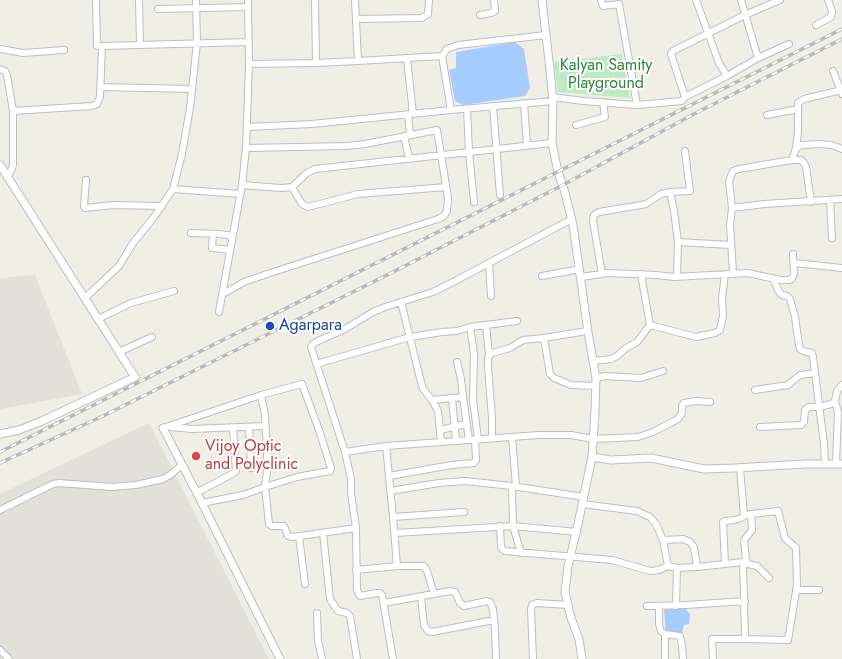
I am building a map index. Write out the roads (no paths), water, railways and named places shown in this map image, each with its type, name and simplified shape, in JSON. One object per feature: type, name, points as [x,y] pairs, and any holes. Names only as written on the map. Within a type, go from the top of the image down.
[{"type":"street","points":[[96,0],[97,46],[249,42]]},
{"type":"street","points":[[139,0],[140,45]]},
{"type":"street","points":[[85,298],[119,266],[173,189],[186,130],[192,89],[197,43],[196,0]]},
{"type":"street","points":[[219,312],[242,185],[246,148],[249,64],[248,0]]},
{"type":"street","points":[[315,0],[316,63]]},
{"type":"street","points":[[355,0],[358,61]]},
{"type":"street","points":[[356,20],[422,18],[428,14],[429,0]]},
{"type":"street","points":[[480,15],[495,11],[494,0]]},
{"type":"street","points":[[542,0],[553,99],[552,144],[558,172],[572,219],[587,331],[596,378],[592,457],[577,532],[570,557],[565,592],[571,618],[579,639],[582,659]]},
{"type":"street","points":[[602,0],[603,6],[619,4],[637,105]]},
{"type":"street","points":[[696,0],[719,63],[727,76]]},
{"type":"street","points":[[741,0],[758,58]]},
{"type":"street","points":[[685,97],[672,54],[677,48],[780,0]]},
{"type":"street","points":[[816,25],[831,17],[832,11],[828,0]]},
{"type":"street","points":[[158,10],[248,7]]},
{"type":"street","points":[[451,110],[442,56],[447,48],[458,45],[546,35]]},
{"type":"street","points":[[247,127],[312,124],[553,99],[637,105],[682,101],[685,97],[727,76],[758,58],[789,44]]},
{"type":"street","points":[[13,111],[95,105],[99,102],[102,46]]},
{"type":"street","points":[[0,49],[23,53],[64,50]]},
{"type":"street","points":[[249,64],[316,63],[442,56]]},
{"type":"street","points":[[407,58],[411,114],[407,136],[409,158]]},
{"type":"street","points":[[0,69],[5,71],[7,75],[13,111],[13,164],[7,177]]},
{"type":"street","points":[[792,160],[796,148],[798,132],[798,103],[804,99],[842,91],[833,71]]},
{"type":"street","points":[[100,87],[192,89]]},
{"type":"street","points":[[576,125],[605,117],[603,102]]},
{"type":"street","points":[[524,103],[527,146]]},
{"type":"street","points":[[493,106],[500,195]]},
{"type":"street","points":[[467,108],[469,152],[474,202]]},
{"type":"street","points":[[767,115],[798,109]]},
{"type":"street","points":[[223,294],[244,282],[438,219],[444,216],[448,211],[448,198],[437,130],[366,144],[347,146],[246,148]]},
{"type":"street","points":[[242,185],[281,188],[292,187],[307,172],[315,169],[552,144]]},
{"type":"street","points":[[796,148],[802,145],[820,144],[832,145],[842,149]]},
{"type":"street","points":[[602,274],[593,221],[594,215],[599,212],[646,204],[661,194],[690,191],[685,151]]},
{"type":"street","points":[[733,273],[730,225],[732,208],[730,181],[733,171],[739,168],[801,160],[806,167],[811,202]]},
{"type":"street","points":[[0,165],[135,378],[42,421],[19,430],[0,434]]},
{"type":"street","points":[[86,180],[85,208],[114,205],[162,206]]},
{"type":"street","points":[[292,187],[302,204],[308,207],[358,194],[446,187]]},
{"type":"street","points":[[173,189],[240,194]]},
{"type":"street","points":[[670,192],[678,242],[677,277]]},
{"type":"street","points":[[732,208],[764,204],[842,199]]},
{"type":"street","points":[[830,200],[832,238]]},
{"type":"street","points":[[393,659],[384,603],[380,593],[363,596],[358,594],[356,570],[356,528],[351,493],[351,479],[345,452],[311,350],[313,344],[345,329],[373,312],[444,287],[572,219]]},
{"type":"street","points":[[191,233],[232,236]]},
{"type":"street","points":[[213,234],[212,248],[230,250]]},
{"type":"street","points":[[678,242],[731,245]]},
{"type":"street","points":[[542,276],[580,273],[641,274],[677,277],[748,273],[788,280],[792,279],[794,274],[794,254]]},
{"type":"street","points":[[489,263],[491,296]]},
{"type":"street","points":[[794,263],[842,268]]},
{"type":"street","points":[[592,361],[617,356],[626,348],[637,342],[650,325],[641,274]]},
{"type":"street","points":[[650,325],[696,337],[715,333],[720,330],[723,316],[722,298],[725,274]]},
{"type":"street","points":[[773,278],[779,292],[790,300],[795,317],[799,345],[803,351],[812,353],[824,444],[825,464]]},
{"type":"street","points":[[98,319],[131,303],[174,291]]},
{"type":"street","points":[[401,302],[423,389],[432,400],[438,411],[441,442]]},
{"type":"street","points":[[316,364],[410,337],[518,321]]},
{"type":"street","points":[[486,325],[489,355],[488,367],[492,412],[492,438]]},
{"type":"street","points":[[389,476],[452,464],[474,463],[476,460],[473,400],[474,354],[470,327]]},
{"type":"street","points":[[489,355],[492,352],[510,348],[523,340],[587,331]]},
{"type":"street","points":[[119,352],[152,337]]},
{"type":"street","points":[[544,338],[550,374],[554,378],[571,385],[596,386]]},
{"type":"street","points":[[457,362],[461,379],[466,424],[474,440]]},
{"type":"street","points":[[596,378],[605,376],[641,378],[663,371]]},
{"type":"street","points":[[755,390],[788,384],[800,375],[815,373]]},
{"type":"street","points":[[166,428],[261,395],[302,384],[331,470],[329,472],[297,477],[243,495],[202,503]]},
{"type":"street","points":[[592,457],[611,460],[651,458],[704,469],[839,464],[838,412],[835,401],[837,391],[842,385]]},
{"type":"street","points":[[261,395],[266,426],[268,461],[264,487],[269,524],[272,526],[284,526],[288,536],[299,536],[356,528]]},
{"type":"street","points":[[432,400],[463,397]]},
{"type":"street","points":[[452,398],[456,441]]},
{"type":"street","points":[[760,427],[801,425],[804,422],[805,410],[809,407],[819,407],[831,404],[835,401]]},
{"type":"street","points":[[345,452],[386,446],[492,438],[571,434],[593,439],[638,437],[678,419],[682,413],[682,406],[684,402],[710,402]]},
{"type":"street","points":[[440,430],[466,424]]},
{"type":"street","points":[[166,428],[192,429],[266,426]]},
{"type":"street","points":[[249,427],[251,468]]},
{"type":"street","points":[[166,428],[182,465],[280,659]]},
{"type":"street","points":[[196,492],[234,474],[236,471],[233,428]]},
{"type":"street","points":[[512,437],[514,486],[513,526],[521,553]]},
{"type":"street","points":[[386,446],[397,566]]},
{"type":"street","points":[[0,510],[53,484],[59,483],[112,487],[136,485],[163,479],[182,465]]},
{"type":"street","points":[[740,468],[744,515]]},
{"type":"street","points":[[390,491],[458,481],[514,486],[637,511],[650,517],[656,524],[663,540],[668,566]]},
{"type":"street","points":[[713,659],[712,639],[788,640],[796,590],[796,548],[784,538],[778,511],[744,515],[741,518],[722,522],[725,564]]},
{"type":"street","points":[[393,517],[464,512]]},
{"type":"street","points":[[752,514],[752,530],[744,540],[746,561],[748,564],[756,566],[769,578]]},
{"type":"street","points":[[395,533],[500,526],[577,532]]},
{"type":"street","points":[[500,526],[502,550],[521,553],[612,560],[650,571],[659,570],[668,566],[677,568],[697,567],[743,562],[745,639]]},
{"type":"street","points":[[323,533],[330,599],[338,611],[347,613],[350,616],[358,659]]},
{"type":"street","points":[[299,536],[305,584]]},
{"type":"street","points":[[663,540],[683,539],[690,542],[694,547],[697,567]]},
{"type":"street","points":[[356,570],[397,566],[424,566],[428,571],[434,594]]},
{"type":"street","points":[[676,606],[677,568]]},
{"type":"street","points":[[796,590],[819,590]]},
{"type":"street","points":[[384,603],[450,591],[455,592],[460,603],[464,606],[487,601],[491,605],[494,620],[496,659]]},
{"type":"street","points":[[421,597],[424,625],[428,631],[432,632],[494,620]]},
{"type":"street","points":[[647,606],[676,606],[745,601]]},
{"type":"street","points":[[533,659],[532,605],[537,603],[568,605]]},
{"type":"street","points":[[659,606],[659,624],[661,631],[665,634],[680,636],[683,659]]},
{"type":"street","points":[[317,613],[318,641],[322,659]]},
{"type":"street","points":[[665,634],[665,659]]},
{"type":"street","points":[[0,650],[9,659]]},
{"type":"water","points":[[515,42],[524,49],[530,88],[525,96],[463,105],[455,101],[449,70],[456,68],[456,52]]},
{"type":"water","points":[[685,607],[690,615],[689,624],[684,625],[682,633],[666,632],[664,610]]},
{"type":"railway","points":[[0,452],[842,29]]},
{"type":"railway","points":[[0,463],[103,416],[391,273],[563,185],[692,115],[842,39]]},
{"type":"place","name":"Agarpara","points":[[270,326]]},
{"type":"place","name":"Vijoy Optic and Polyclinic","points":[[196,456]]},
{"type":"park label","name":"Kalyan Samity Playground","points":[[606,75]]}]
